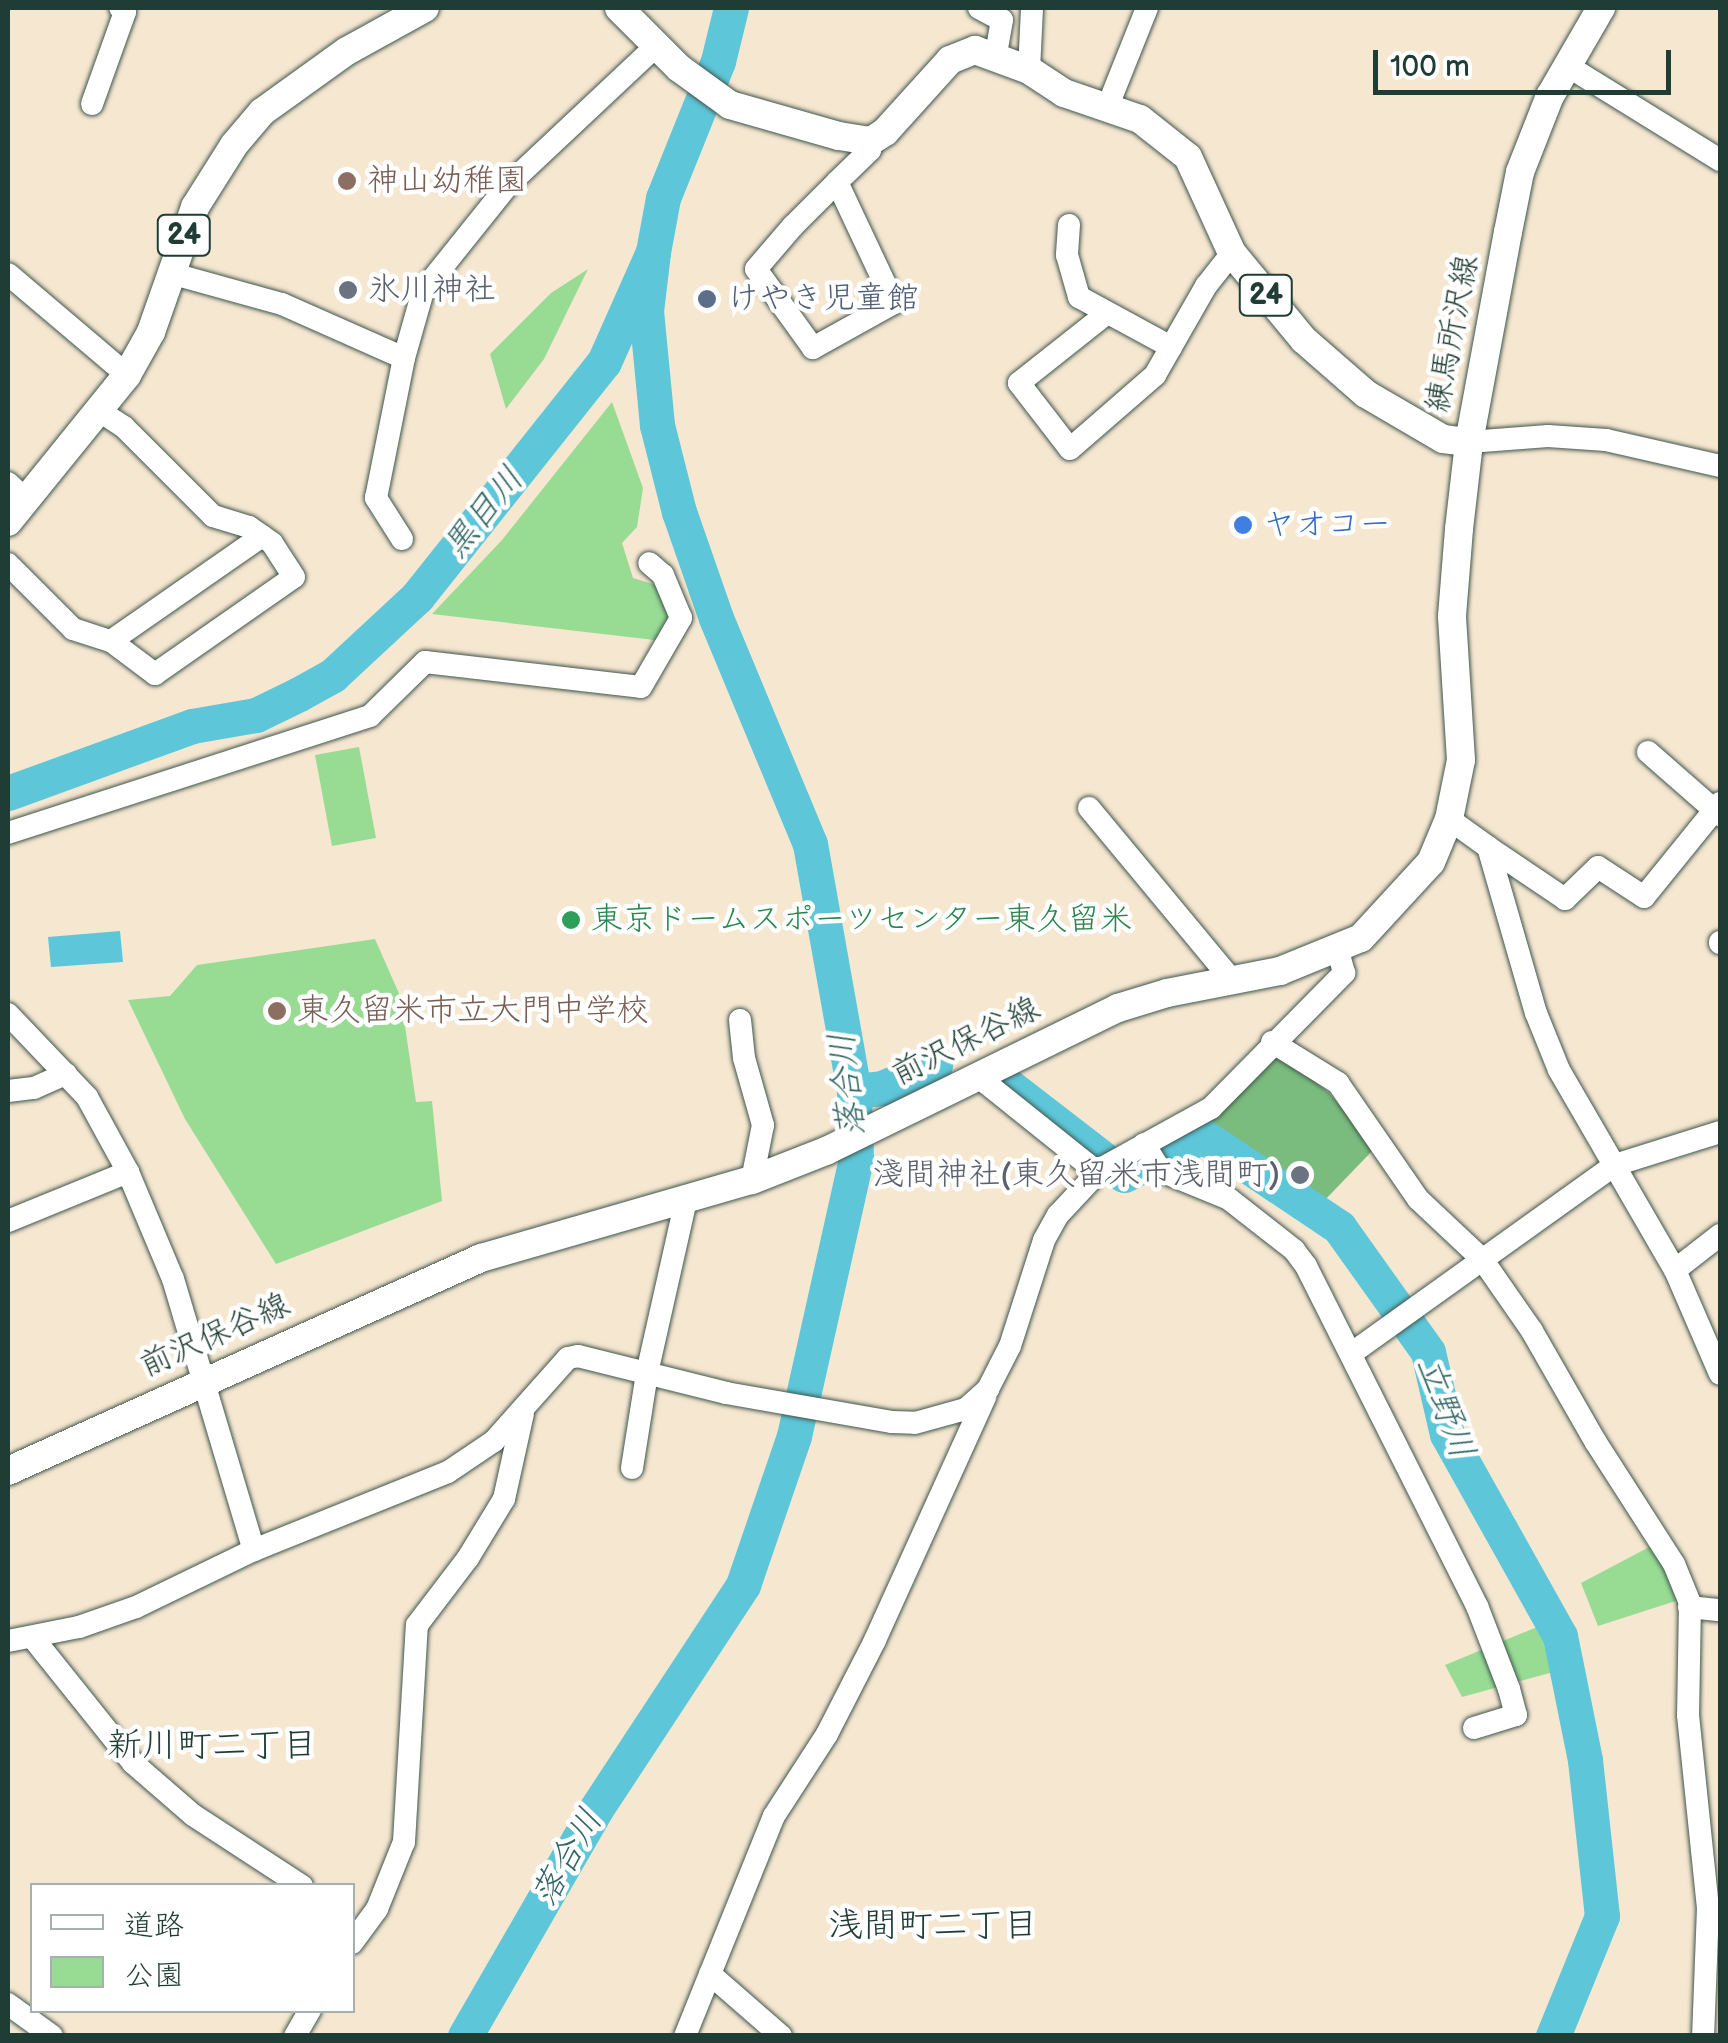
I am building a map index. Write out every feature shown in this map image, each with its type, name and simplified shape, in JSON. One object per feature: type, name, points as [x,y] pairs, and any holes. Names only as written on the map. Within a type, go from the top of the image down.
[{"type":"main road","points":[[619,8],[679,68],[730,105],[793,125],[871,141],[886,132],[950,60],[974,50],[996,55]]},
{"type":"main road","name":"練馬所沢線","points":[[996,55],[1029,70],[1064,93],[1140,119],[1188,158],[1232,254],[1304,340],[1366,394],[1443,439],[1469,442],[1520,172],[1566,65],[1601,8]]},
{"type":"main road","name":"24","points":[[14,502],[101,412],[127,375],[152,332],[195,206],[234,144],[262,112],[416,9]]},
{"type":"main road","name":"前沢保谷線","points":[[8,1471],[480,1258],[752,1180],[826,1151],[976,1074],[1118,1008],[1280,971],[1361,938],[1432,862],[1449,819],[1461,760],[1452,616],[1469,442]]},
{"type":"street","points":[[92,104],[125,12],[120,8]]},
{"type":"street","points":[[979,8],[1002,20],[996,55]]},
{"type":"street","points":[[1029,70],[1032,8]]},
{"type":"street","points":[[1107,108],[1147,8]]},
{"type":"street","points":[[402,540],[376,498],[404,358],[423,291],[508,184],[655,47]]},
{"type":"street","points":[[1566,65],[1720,160]]},
{"type":"street","points":[[837,182],[894,303],[813,348],[756,269],[837,182],[870,150],[871,141]]},
{"type":"street","points":[[1069,225],[1068,255],[1079,298],[1170,347]]},
{"type":"street","points":[[1106,314],[1019,384],[1070,449],[1156,375],[1206,286],[1232,254]]},
{"type":"street","points":[[170,272],[282,304],[404,358]]},
{"type":"street","points":[[8,274],[127,375]]},
{"type":"street","points":[[8,564],[73,629],[111,640],[155,674],[294,577],[262,536],[212,516],[124,428],[101,412]]},
{"type":"street","points":[[1469,442],[1548,436],[1606,440],[1720,466]]},
{"type":"street","points":[[111,640],[262,536]]},
{"type":"street","points":[[8,833],[370,716],[425,662],[641,688],[680,618],[663,575],[649,563]]},
{"type":"street","points":[[1449,819],[1566,900],[1598,867],[1644,897],[1718,809],[1648,752]]},
{"type":"street","points":[[1089,808],[1231,980]]},
{"type":"street","points":[[1488,847],[1536,1013],[1559,1070],[1675,1270],[1720,1374]]},
{"type":"street","points":[[685,2036],[774,1816],[827,1734],[875,1640],[1010,1346],[1044,1240],[1058,1215],[1100,1170],[1145,1155],[1211,1108],[1344,973],[1338,950]]},
{"type":"street","points":[[8,1014],[66,1074],[104,1124],[128,1172],[174,1279],[254,1550]]},
{"type":"street","points":[[740,1020],[744,1058],[763,1125],[752,1180]]},
{"type":"street","points":[[1272,1042],[1338,1083],[1418,1200],[1482,1260],[1532,1332],[1595,1440],[1663,1543],[1689,1607],[1688,1715],[1708,1908],[1702,2036]]},
{"type":"street","points":[[8,1092],[34,1088],[66,1074]]},
{"type":"street","points":[[976,1074],[1100,1170]]},
{"type":"street","points":[[1352,1354],[1615,1165],[1720,1132]]},
{"type":"street","points":[[1145,1155],[1229,1198],[1294,1250],[1352,1354],[1478,1606],[1516,1715],[1474,1728]]},
{"type":"street","points":[[8,1221],[128,1172]]},
{"type":"street","points":[[632,1468],[647,1373],[686,1200]]},
{"type":"street","points":[[1675,1270],[1720,1235]]},
{"type":"street","points":[[8,1641],[33,1638],[136,1608],[254,1550],[448,1472],[494,1441],[523,1413],[568,1358],[578,1356],[834,1414],[915,1423],[966,1409],[988,1389]]},
{"type":"street","points":[[356,1929],[377,1909],[404,1842],[416,1625],[468,1558],[504,1499],[523,1413]]},
{"type":"street","points":[[1689,1607],[1720,1610]]},
{"type":"street","points":[[33,1638],[133,1762],[193,1815],[297,1883]]},
{"type":"street","points":[[710,1974],[781,2036]]},
{"type":"street","points":[[8,2004],[52,2036]]},
{"type":"street","points":[[295,2036],[308,2013]]},
{"type":"green space","points":[[588,269],[544,359],[506,409],[490,354],[551,293]]},
{"type":"green space","points":[[612,402],[643,488],[637,527],[622,543],[633,578],[656,585],[672,621],[663,641],[432,614],[502,540]]},
{"type":"green space","points":[[359,747],[376,838],[332,846],[315,755]]},
{"type":"green space","points":[[375,939],[401,998],[416,1102],[432,1101],[442,1201],[276,1264],[185,1119],[128,1000],[170,996],[197,965]]},
{"type":"green space","points":[[1282,1055],[1329,1093],[1375,1148],[1321,1204],[1196,1125],[1269,1057]]},
{"type":"green space","points":[[1653,1545],[1682,1599],[1598,1626],[1581,1583]]},
{"type":"green space","points":[[1542,1625],[1557,1671],[1462,1697],[1445,1665]]},
{"type":"water","points":[[120,931],[123,962],[51,967],[48,937]]},
{"type":"waterway","name":"黒目川","points":[[8,793],[192,726],[256,715],[333,675],[417,597],[604,362],[653,252],[663,198],[718,61],[731,8]]},
{"type":"waterway","name":"落合川","points":[[465,2036],[596,1809],[743,1585],[794,1436],[856,1159],[854,1091],[810,844],[716,618],[679,512],[657,425],[646,311],[653,252]]},
{"type":"waterway","name":"立野川","points":[[854,1091],[882,1088],[935,1065]]},
{"type":"waterway","name":"立野川","points":[[1009,1086],[1124,1175],[1203,1136],[1339,1227],[1428,1352],[1447,1434],[1560,1636],[1585,1760],[1602,1916],[1553,2036]]},
{"type":"place","name":"神山幼稚園","points":[[347,181]]},
{"type":"place","name":"氷川神社","points":[[348,290]]},
{"type":"place","name":"けやき児童館","points":[[707,299]]},
{"type":"place","name":"ヤオコー","points":[[1243,525]]},
{"type":"place","name":"東京ドームスポーツセンター東久留米","points":[[571,920]]},
{"type":"place","name":"東久留米市立大門中学校","points":[[277,1011]]},
{"type":"place","name":"淺間神社(東久留米市浅間町)","points":[[1300,1175]]},
{"type":"district","name":"新川町二丁目","points":[[212,1746]]},
{"type":"district","name":"浅間町二丁目","points":[[933,1926]]}]
